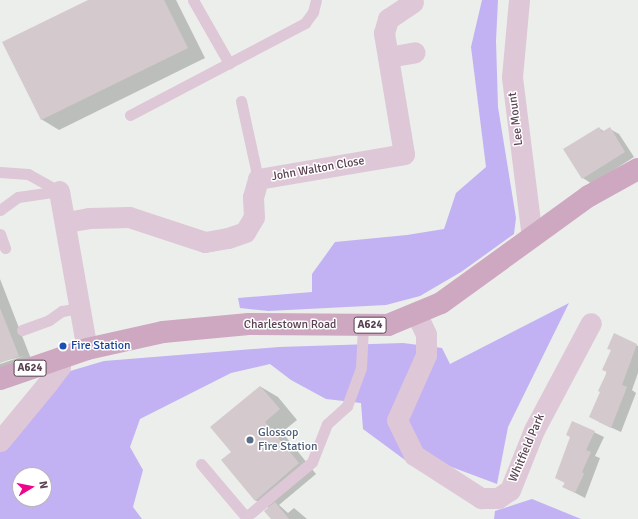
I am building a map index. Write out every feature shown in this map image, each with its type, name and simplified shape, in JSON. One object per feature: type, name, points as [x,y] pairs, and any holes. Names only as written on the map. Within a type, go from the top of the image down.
[{"type":"main road","name":"Charlestown Road","points":[[0,379],[60,357],[87,349],[163,332],[249,324],[388,325],[417,315],[441,303],[589,196],[638,169]]},
{"type":"street","name":"Lee Mount","points":[[518,0],[512,77],[532,236]]},
{"type":"street","name":"John Walton Close","points":[[67,222],[96,217],[129,217],[205,242],[228,238],[245,232],[254,216],[253,197],[258,179],[404,154],[384,33],[388,19],[413,2]]},
{"type":"street","points":[[388,57],[415,52]]},
{"type":"street","points":[[59,191],[67,222],[79,308],[87,349]]},
{"type":"street","name":"Whitfield Park","points":[[417,315],[426,334],[426,355],[397,420],[414,455],[481,498],[498,498],[510,490],[534,430],[591,323]]},
{"type":"street","points":[[0,441],[60,367],[60,357]]},
{"type":"lane","points":[[193,0],[229,63]]},
{"type":"lane","points":[[130,115],[305,23],[313,12],[316,0]]},
{"type":"lane","points":[[241,101],[258,179]]},
{"type":"lane","points":[[0,172],[28,174],[59,191]]},
{"type":"lane","points":[[0,210],[18,196],[59,191]]},
{"type":"lane","points":[[0,234],[5,248]]},
{"type":"lane","points":[[22,330],[49,320],[62,311],[79,308]]},
{"type":"lane","points":[[201,464],[246,517],[312,462],[327,424],[347,406],[361,368],[363,325]]},
{"type":"shaded area","points":[[482,0],[498,0],[496,41],[498,107],[516,218],[514,234],[461,272],[420,296],[386,305],[268,311],[240,308],[238,298],[312,292],[312,274],[335,242],[407,235],[444,229],[456,193],[486,167],[471,47]]},
{"type":"shaded area","points":[[569,303],[508,427],[497,484],[441,463],[405,460],[363,429],[361,403],[326,399],[291,380],[270,364],[231,373],[140,419],[130,447],[143,470],[133,507],[142,519],[0,519],[0,448],[60,374],[104,361],[279,347],[403,343],[442,348],[450,364]]},
{"type":"shaded area","points":[[532,499],[581,519],[494,519],[495,511]]},
{"type":"building","points":[[88,0],[164,0],[188,48],[41,120],[2,42]]},
{"type":"building","points":[[599,127],[602,132],[610,127],[625,152],[582,179],[563,149]]},
{"type":"building","points":[[0,308],[19,356],[0,363]]},
{"type":"building","points":[[614,333],[637,344],[622,385],[627,387],[611,428],[589,417],[600,392],[598,391],[607,372],[602,370],[611,350],[607,349]]},
{"type":"building","name":"Glossop Fire Station","points":[[260,386],[280,409],[265,422],[299,463],[255,501],[221,460],[231,452],[210,427]]},
{"type":"building","points":[[572,421],[595,431],[586,450],[591,452],[582,472],[584,474],[575,493],[562,487],[565,483],[555,478],[570,437],[566,435]]},
{"type":"building","points":[[275,502],[289,519],[271,519],[264,511]]},
{"type":"place","name":"Fire Station","points":[[63,346]]},
{"type":"place","name":"Glossop Fire Station","points":[[250,440]]}]
